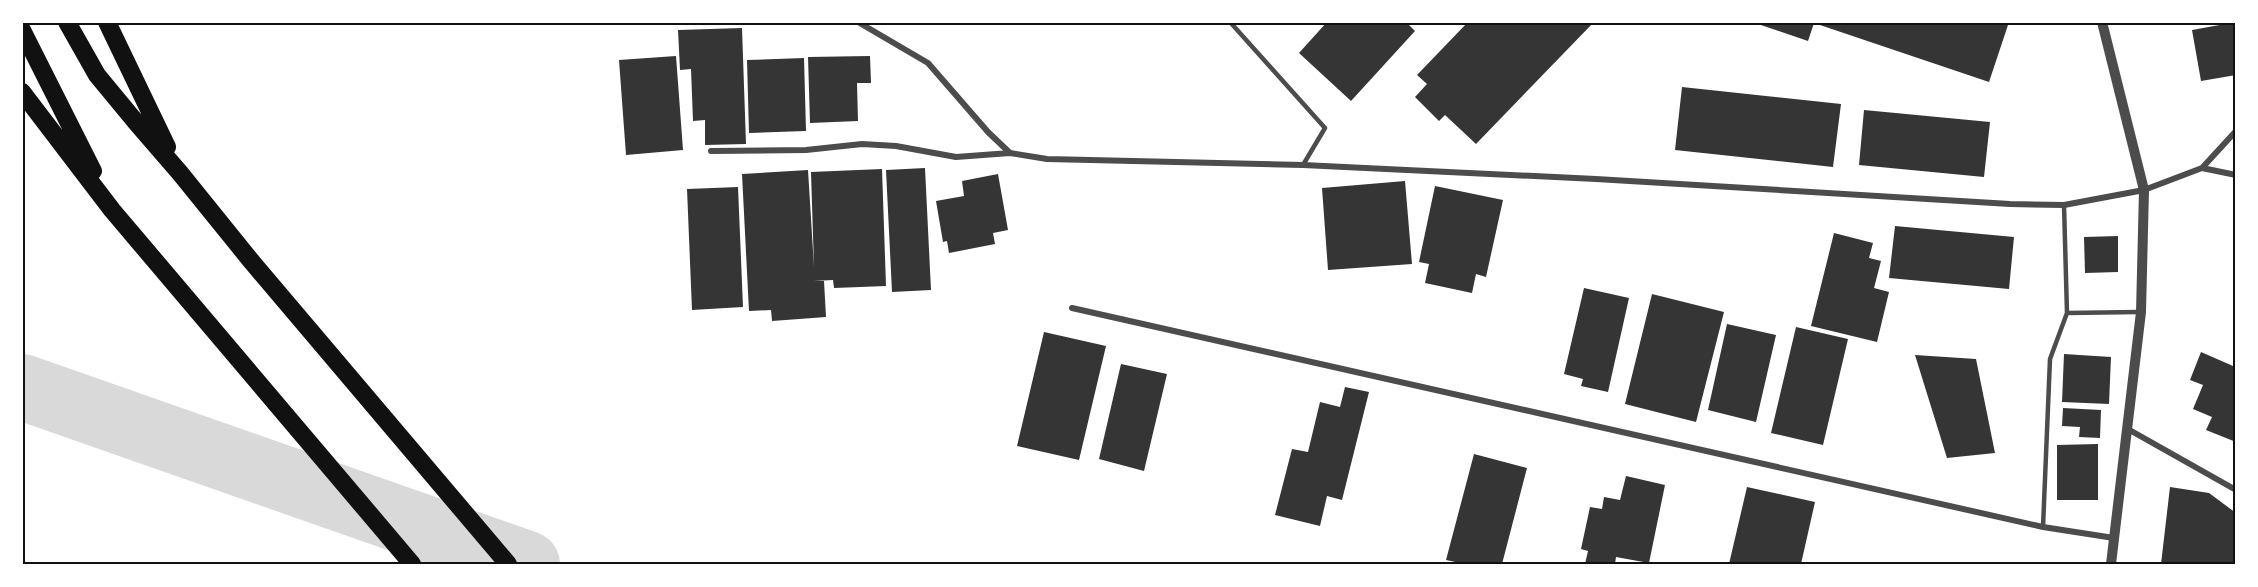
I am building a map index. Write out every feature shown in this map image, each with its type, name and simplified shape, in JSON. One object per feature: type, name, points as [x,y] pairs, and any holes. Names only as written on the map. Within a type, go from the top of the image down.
[{"type":"highway","points":[[67,22],[97,75],[508,564]]},
{"type":"highway","points":[[107,22],[143,101],[180,173]]},
{"type":"highway","points":[[22,30],[112,210]]},
{"type":"highway","points":[[22,92],[112,210],[412,564]]},
{"type":"street","points":[[858,22],[928,63],[988,132],[1010,153]]},
{"type":"street","points":[[2102,22],[2144,189],[2141,312],[2111,564]]},
{"type":"street","points":[[711,151],[806,150],[862,144],[956,157],[1010,153],[1047,159],[1303,165],[1596,179],[2010,204],[2064,205],[2144,189],[2202,168],[2235,131]]},
{"type":"street","points":[[2202,168],[2235,175]]},
{"type":"street","points":[[1072,308],[2043,527],[2114,538]]},
{"type":"street","points":[[2126,428],[2235,490]]},
{"type":"lane","points":[[1230,22],[1324,128],[1303,165]]},
{"type":"lane","points":[[2043,527],[2050,359],[2067,314],[2064,205]]},
{"type":"lane","points":[[2067,314],[2141,312]]},
{"type":"building","points":[[1327,22],[1406,22],[1415,31],[1351,101],[1299,53]]},
{"type":"building","points":[[1468,22],[1594,22],[1476,144],[1445,115],[1439,121],[1415,97],[1427,84],[1417,75]]},
{"type":"building","points":[[2009,22],[1989,82],[1814,23],[1808,41],[1755,23]]},
{"type":"building","points":[[2236,22],[2236,75],[2201,81],[2192,30]]},
{"type":"building","points":[[742,28],[746,144],[705,145],[705,120],[693,121],[691,69],[680,70],[678,30]]},
{"type":"building","points":[[676,56],[683,150],[626,155],[619,60]]},
{"type":"building","points":[[870,56],[871,83],[857,83],[858,121],[810,123],[808,57]]},
{"type":"building","points":[[804,58],[806,131],[749,133],[747,60]]},
{"type":"building","points":[[1682,87],[1841,104],[1833,167],[1675,150]]},
{"type":"building","points":[[1864,110],[1990,122],[1984,177],[1859,165]]},
{"type":"building","points":[[925,168],[931,290],[892,292],[886,170]]},
{"type":"building","points":[[882,169],[886,286],[834,288],[833,280],[814,281],[824,281],[826,317],[772,321],[771,310],[749,311],[742,174],[808,170],[814,267],[811,172]]},
{"type":"building","points":[[998,174],[1008,230],[993,233],[995,244],[949,253],[947,241],[943,242],[936,201],[964,196],[962,181]]},
{"type":"building","points":[[1405,181],[1412,264],[1328,270],[1322,188]]},
{"type":"building","points":[[1435,186],[1503,200],[1486,277],[1476,274],[1472,293],[1425,283],[1429,264],[1419,262]]},
{"type":"building","points":[[738,187],[743,307],[692,310],[687,189]]},
{"type":"building","points":[[1895,226],[2014,237],[2009,289],[1889,278]]},
{"type":"building","points":[[1834,233],[1873,243],[1869,258],[1881,261],[1874,288],[1889,292],[1877,342],[1811,326]]},
{"type":"building","points":[[2118,236],[2118,272],[2085,273],[2084,237]]},
{"type":"building","points":[[1584,288],[1629,298],[1608,392],[1581,386],[1583,379],[1564,374]]},
{"type":"building","points":[[1652,294],[1724,312],[1696,422],[1625,404]]},
{"type":"building","points":[[1727,324],[1776,335],[1756,422],[1708,410]]},
{"type":"building","points":[[1796,327],[1848,339],[1823,445],[1771,433]]},
{"type":"building","points":[[1044,332],[1106,346],[1079,460],[1017,446]]},
{"type":"building","points":[[2201,352],[2233,366],[2236,361],[2236,442],[2206,430],[2212,417],[2193,409],[2203,385],[2190,380]]},
{"type":"building","points":[[2064,354],[2111,357],[2109,404],[2062,402]]},
{"type":"building","points":[[1915,355],[1976,359],[1995,453],[1947,458]]},
{"type":"building","points":[[1121,364],[1167,374],[1144,471],[1099,459]]},
{"type":"building","points":[[1345,387],[1369,392],[1342,500],[1327,496],[1320,526],[1275,515],[1292,449],[1308,452],[1320,402],[1340,407]]},
{"type":"building","points":[[2063,408],[2101,410],[2100,438],[2079,437],[2080,427],[2062,426]]},
{"type":"building","points":[[2098,444],[2098,500],[2057,500],[2057,445]]},
{"type":"building","points":[[1474,454],[1527,468],[1502,564],[1465,564],[1446,560]]},
{"type":"building","points":[[1626,476],[1665,485],[1649,563],[1616,557],[1615,564],[1585,564],[1588,551],[1581,549],[1590,507],[1602,509],[1604,497],[1620,500]]},
{"type":"building","points":[[1747,487],[1815,502],[1801,564],[1729,564]]},
{"type":"building","points":[[2170,487],[2209,493],[2236,513],[2236,564],[2161,564]]},
{"type":"waterway","points":[[22,387],[527,564]]}]
